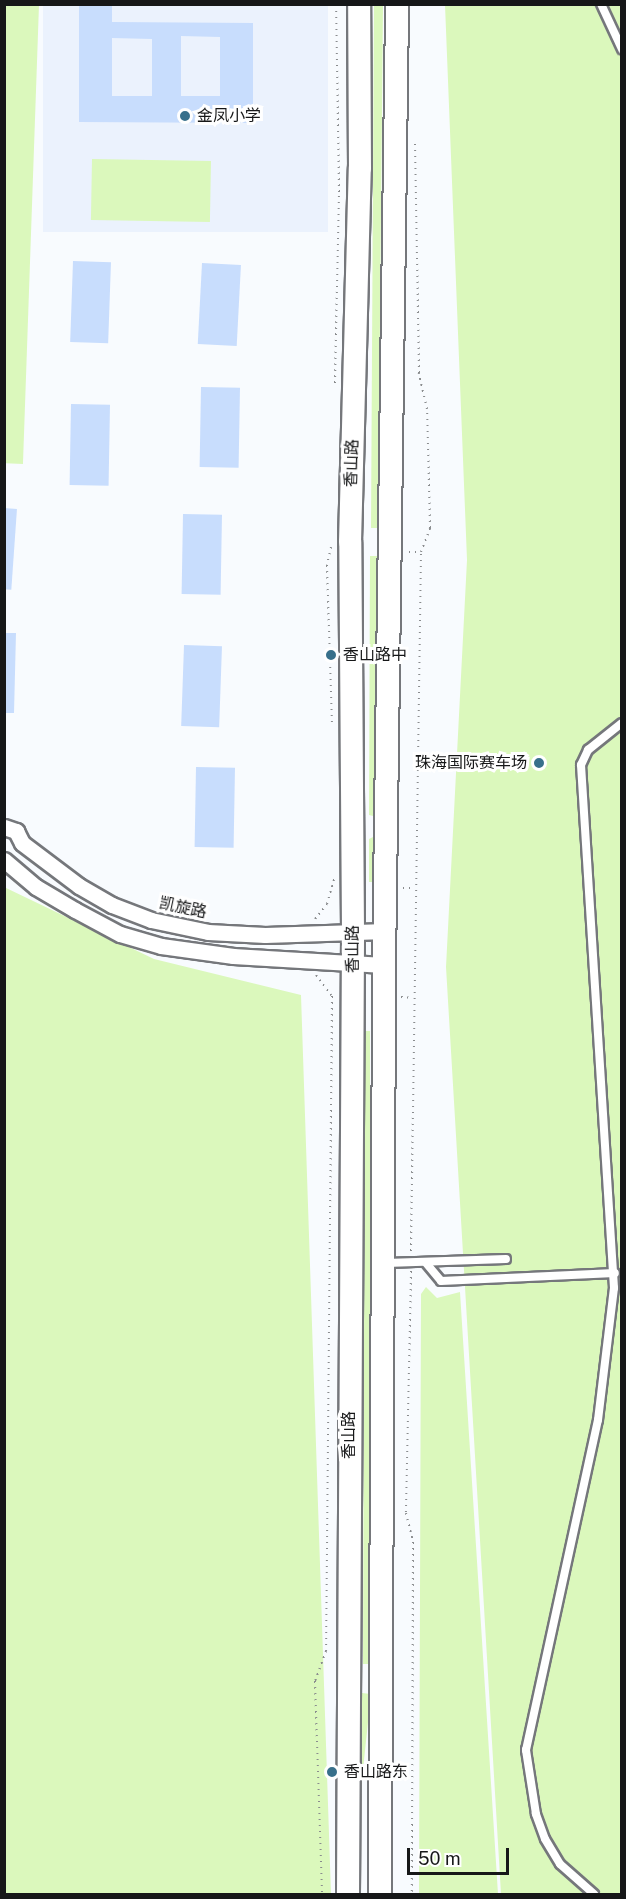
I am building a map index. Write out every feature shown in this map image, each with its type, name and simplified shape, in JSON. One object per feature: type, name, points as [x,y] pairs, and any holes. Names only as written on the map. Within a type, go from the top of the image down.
[{"type":"main road","name":"香山路","points":[[348,1894],[353,931],[350,542],[360,168],[358,4]]},
{"type":"main road","name":"香山路","points":[[380,1894],[384,965],[397,4]]},
{"type":"street","name":"凯旋路","points":[[5,827],[16,831],[22,843],[87,891],[151,920],[208,932],[265,935],[386,931]]},
{"type":"street","points":[[22,843],[18,855],[7,860],[36,887],[120,934],[161,946],[232,956],[384,965]]},
{"type":"lane","points":[[601,4],[621,49]]},
{"type":"lane","points":[[594,1894],[560,1864],[545,1839],[536,1814],[526,1750],[598,1420],[615,1273],[581,765],[588,750],[621,723]]},
{"type":"lane","points":[[384,1263],[507,1259]]},
{"type":"lane","points":[[426,1263],[441,1281],[615,1273]]},
{"type":"path","points":[[336,4],[336,18]]},
{"type":"path","points":[[410,1221],[421,552],[430,528],[427,409],[419,373],[414,136]]},
{"type":"path","points":[[316,976],[332,996],[326,1651],[315,1681],[322,1894]]},
{"type":"path","points":[[408,1324],[406,1513],[413,1542],[412,1894]]},
{"type":"shaded area","name":"金凤小学","points":[[43,5],[328,5],[328,232],[43,232]]},
{"type":"green space","points":[[5,4],[39,5],[23,464],[4,463]]},
{"type":"green space","points":[[374,5],[383,5],[378,528],[371,528]]},
{"type":"green space","name":"珠海国际赛车场","points":[[445,5],[621,5],[621,1894],[501,1894],[446,967],[467,560]]},
{"type":"green space","points":[[92,159],[211,161],[210,222],[91,220]]},
{"type":"green space","points":[[370,556],[377,556],[376,813],[373,816],[369,815]]},
{"type":"green space","points":[[373,837],[376,839],[376,882],[369,882],[369,839]]},
{"type":"green space","points":[[4,887],[154,959],[301,995],[331,1894],[5,1894]]},
{"type":"green space","points":[[365,1031],[370,1031],[370,1172],[374,1189],[368,1664],[363,1664]]},
{"type":"green space","points":[[426,1287],[437,1298],[460,1292],[498,1894],[419,1894],[421,1294]]},
{"type":"green space","points":[[362,1693],[371,1694],[350,1894],[341,1893]]},
{"type":"building","points":[[79,4],[112,4],[112,22],[253,23],[253,123],[79,122]],"holes":[[[181,36],[220,37],[220,96],[181,96]],[[112,38],[152,39],[152,96],[112,96]]]},
{"type":"building","points":[[73,261],[111,262],[108,343],[70,342]]},
{"type":"building","points":[[202,263],[241,265],[237,346],[198,344]]},
{"type":"building","points":[[201,387],[240,388],[239,468],[200,467]]},
{"type":"building","points":[[71,404],[110,405],[109,486],[70,485]]},
{"type":"building","points":[[4,508],[17,509],[11,590],[4,589]]},
{"type":"building","points":[[183,514],[222,515],[221,595],[182,594]]},
{"type":"building","points":[[4,633],[16,633],[14,713],[4,713]]},
{"type":"building","points":[[184,645],[222,646],[219,727],[181,726]]},
{"type":"building","points":[[196,767],[235,768],[234,848],[195,847]]},
{"type":"place","name":"金凤小学","points":[[185,116]]},
{"type":"place","name":"香山路中","points":[[331,655]]},
{"type":"place","name":"珠海国际赛车场","points":[[539,763]]},
{"type":"place","name":"香山路东","points":[[332,1772]]}]
